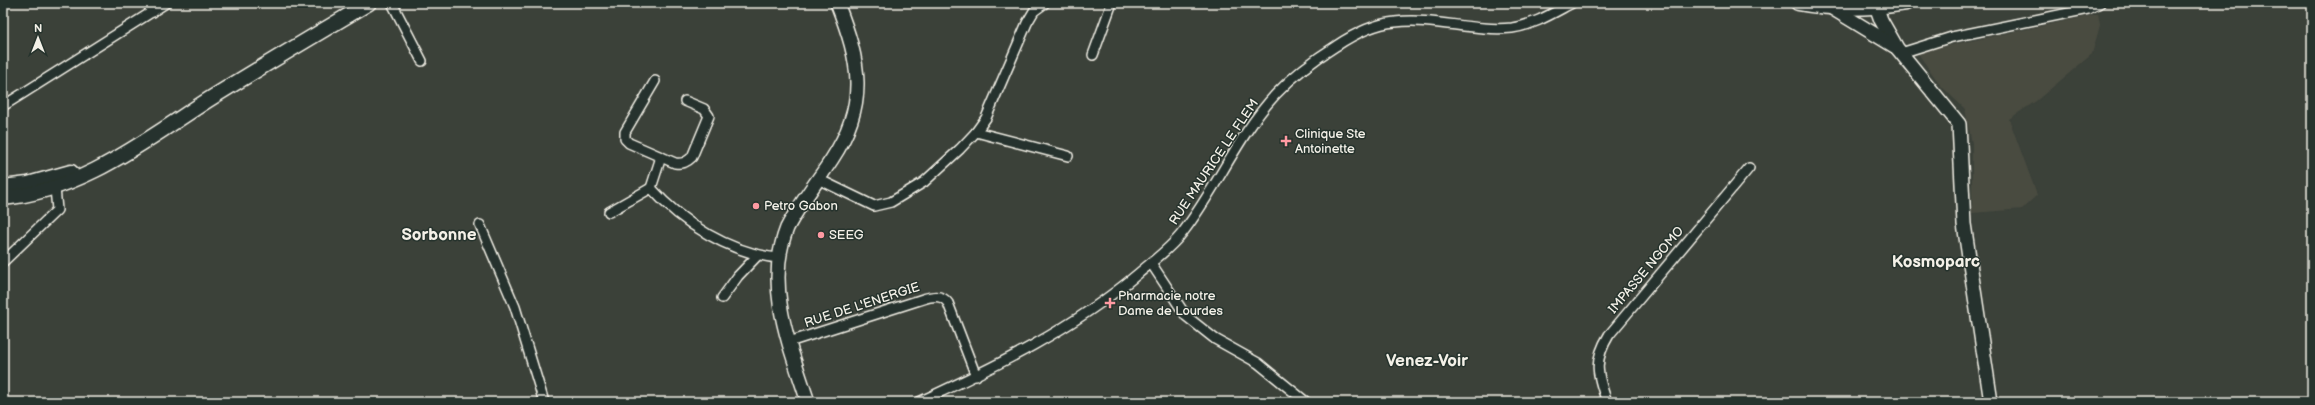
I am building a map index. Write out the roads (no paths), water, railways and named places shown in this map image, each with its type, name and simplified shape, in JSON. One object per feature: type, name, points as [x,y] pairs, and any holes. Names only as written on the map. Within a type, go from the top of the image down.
[{"type":"main road","points":[[3,198],[41,192],[55,188],[116,160],[139,144],[369,3]]},
{"type":"main road","points":[[808,402],[789,342],[779,298],[778,258],[787,228],[835,154],[848,130],[856,98],[856,67],[852,42],[837,3]]},
{"type":"main road","points":[[1798,3],[1830,7],[1906,3]]},
{"type":"main road","points":[[1875,5],[1881,20],[1899,51],[1959,124],[1964,224],[1992,402]]},
{"type":"main road","points":[[1830,7],[1899,51]]},
{"type":"main road","points":[[3,187],[28,184],[66,174],[132,145],[139,144]]},
{"type":"street","points":[[147,3],[153,12]]},
{"type":"street","points":[[3,106],[166,3]]},
{"type":"street","points":[[392,3],[422,60]]},
{"type":"street","points":[[818,179],[874,206],[883,205],[902,196],[924,182],[976,132],[993,105],[1027,23],[1034,11],[1045,3]]},
{"type":"street","points":[[1093,55],[1112,3]]},
{"type":"street","name":"RUE MAURICE LE FLEM","points":[[919,402],[976,376],[1054,334],[1108,298],[1152,263],[1184,232],[1241,140],[1276,94],[1312,62],[1353,35],[1377,26],[1394,22],[1416,21],[1484,29],[1511,28],[1527,25],[1572,3]]},
{"type":"street","points":[[1899,51],[1952,37],[2088,9],[2100,3]]},
{"type":"street","points":[[655,81],[625,132],[624,137],[629,143],[661,157],[682,164],[688,161],[709,121],[709,116],[704,109],[685,101]]},
{"type":"street","points":[[976,132],[1068,156]]},
{"type":"street","points":[[609,212],[651,188],[661,157]]},
{"type":"street","name":"IMPASSE NGOMO","points":[[1607,402],[1598,369],[1599,356],[1607,338],[1749,168]]},
{"type":"street","points":[[3,262],[57,210],[55,188]]},
{"type":"street","points":[[651,188],[686,221],[717,238],[758,255],[778,258]]},
{"type":"street","points":[[480,225],[515,307],[544,402]]},
{"type":"street","points":[[722,298],[738,276],[758,255]]},
{"type":"street","points":[[1152,263],[1186,316],[1215,339],[1258,363],[1307,401]]},
{"type":"street","name":"RUE DE L'ENERGIE","points":[[789,342],[923,299],[938,296],[944,298],[948,303],[976,376]]},
{"type":"place","name":"Clinique Ste Antoinette","points":[[1286,141]]},
{"type":"place","name":"Petro Gabon","points":[[756,206]]},
{"type":"place","name":"SEEG","points":[[821,235]]},
{"type":"place","name":"Pharmacie notre Dame de Lourdes","points":[[1110,303]]},
{"type":"district","name":"Sorbonne","points":[[439,235]]},
{"type":"district","name":"Kosmoparc","points":[[1936,262]]},
{"type":"district","name":"Venez-Voir","points":[[1427,361]]}]
